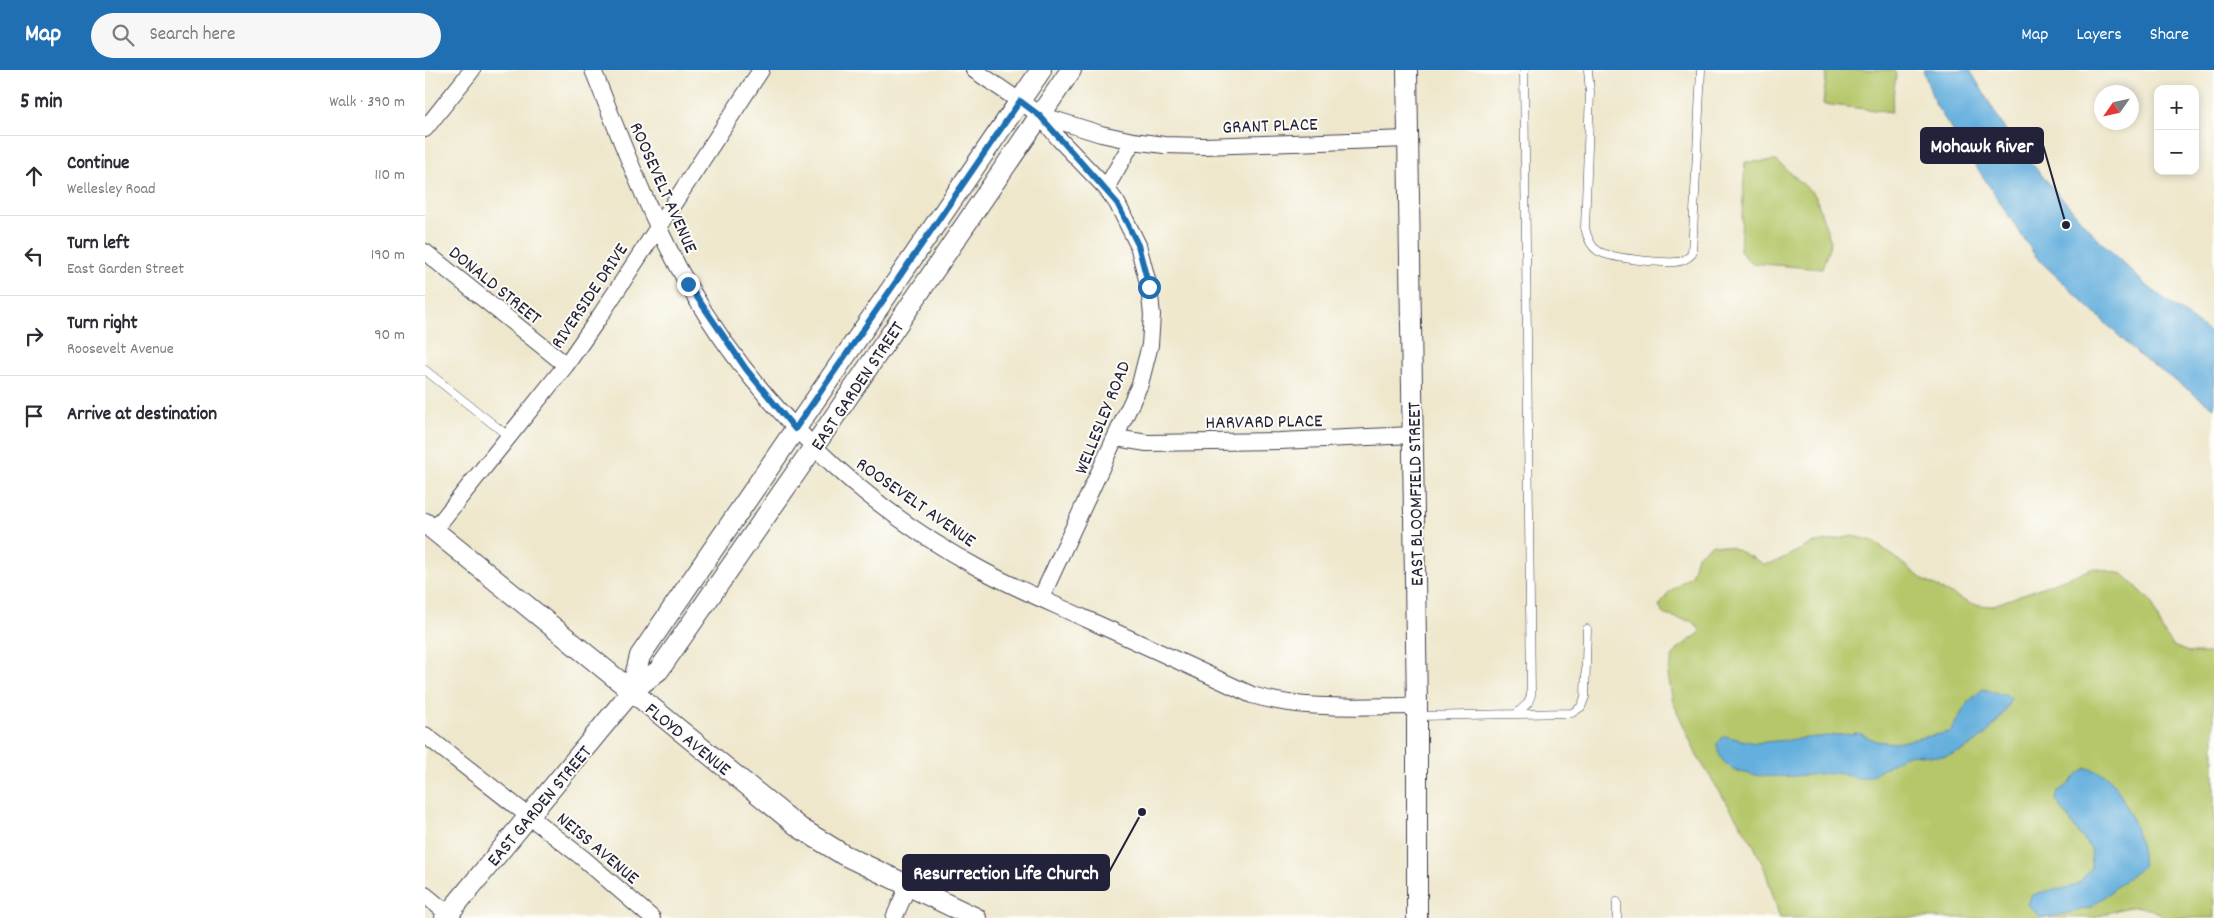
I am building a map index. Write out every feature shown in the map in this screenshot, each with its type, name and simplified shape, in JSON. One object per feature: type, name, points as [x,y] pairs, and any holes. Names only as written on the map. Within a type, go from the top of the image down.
[{"type":"street","points":[[425,129],[472,70]]},
{"type":"street","name":"ROOSEVELT AVENUE","points":[[593,70],[657,226],[688,284],[719,332],[795,429],[847,478],[912,527],[979,569],[1253,695],[1278,703],[1303,706],[1417,711]]},
{"type":"street","name":"RIVERSIDE DRIVE","points":[[429,526],[508,436],[566,365],[598,320],[657,226],[761,70]]},
{"type":"street","name":"WELLESLEY ROAD","points":[[974,70],[1040,116],[1059,139],[1106,188],[1117,203],[1138,245],[1149,287],[1152,315],[1151,345],[1140,384],[1041,598]]},
{"type":"street","name":"EAST GARDEN STREET","points":[[631,692],[640,656],[1041,70]]},
{"type":"street","name":"EAST GARDEN STREET","points":[[449,917],[528,815],[631,692],[659,670],[1071,70]]},
{"type":"street","name":"EAST BLOOMFIELD STREET","points":[[1407,70],[1417,711],[1417,918]]},
{"type":"street","name":"GRANT PLACE","points":[[1040,116],[1133,141],[1204,146],[1408,139]]},
{"type":"street","points":[[1106,188],[1133,141]]},
{"type":"street","name":"DONALD STREET","points":[[425,252],[566,365]]},
{"type":"street","name":"HARVARD PLACE","points":[[1116,438],[1147,442],[1279,441],[1413,435]]},
{"type":"street","name":"FLOYD AVENUE","points":[[429,526],[800,828],[844,855],[976,918]]},
{"type":"street","name":"NEISS AVENUE","points":[[425,735],[585,859],[652,918]]},
{"type":"street","points":[[894,918],[909,886]]},
{"type":"street","points":[[425,895],[449,917]]},
{"type":"lane","points":[[1516,714],[1529,703],[1531,695],[1523,70]]},
{"type":"lane","points":[[1588,70],[1590,92],[1585,228],[1588,240],[1596,250],[1607,256],[1676,262],[1692,254],[1701,70]]},
{"type":"lane","points":[[425,370],[508,436]]},
{"type":"lane","points":[[1417,711],[1516,714],[1572,713],[1581,707],[1585,697],[1587,629]]},
{"type":"lane","points":[[1617,902],[1617,918]]},
{"type":"green space","points":[[1827,70],[1894,70],[1896,75],[1891,112],[1823,104]]},
{"type":"green space","points":[[1777,161],[1815,195],[1831,242],[1822,269],[1751,263],[1740,251],[1745,162]]},
{"type":"green space","points":[[1853,536],[1874,541],[1925,581],[1971,604],[1991,606],[2094,568],[2123,574],[2152,602],[2162,630],[2173,646],[2191,653],[2214,653],[2214,918],[2164,918],[2148,908],[2131,907],[2095,918],[1780,918],[1765,870],[1753,844],[1697,756],[1673,702],[1668,675],[1673,656],[1679,648],[1701,632],[1694,622],[1665,615],[1659,607],[1669,592],[1692,574],[1697,555],[1713,544],[1733,548],[1764,564],[1773,563],[1811,544]]},
{"type":"water","points":[[1923,70],[1970,70],[2012,141],[2096,237],[2146,285],[2214,336],[2214,408],[2140,356],[2036,257],[1935,104]]},
{"type":"water","points":[[1983,689],[2011,697],[2002,716],[1976,742],[1956,753],[1946,756],[1908,755],[1869,777],[1856,778],[1833,773],[1764,776],[1746,773],[1731,768],[1721,758],[1717,743],[1724,736],[1755,743],[1859,733],[1876,741],[1895,743],[1950,732],[1968,702]]},
{"type":"water","points":[[2087,768],[2105,775],[2111,780],[2118,791],[2129,812],[2138,836],[2142,867],[2090,908],[2051,917],[2040,917],[2028,905],[2031,896],[2074,886],[2081,881],[2092,867],[2091,848],[2056,800],[2058,791]]},
{"type":"place","name":"Mohawk River","points":[[2066,225]]},
{"type":"place","name":"Resurrection Life Church","points":[[1142,812]]},
{"type":"route","points":[[688,284],[746,369],[795,429],[1020,101],[1040,116],[1059,139],[1106,188],[1117,203],[1138,245],[1149,287]]}]
